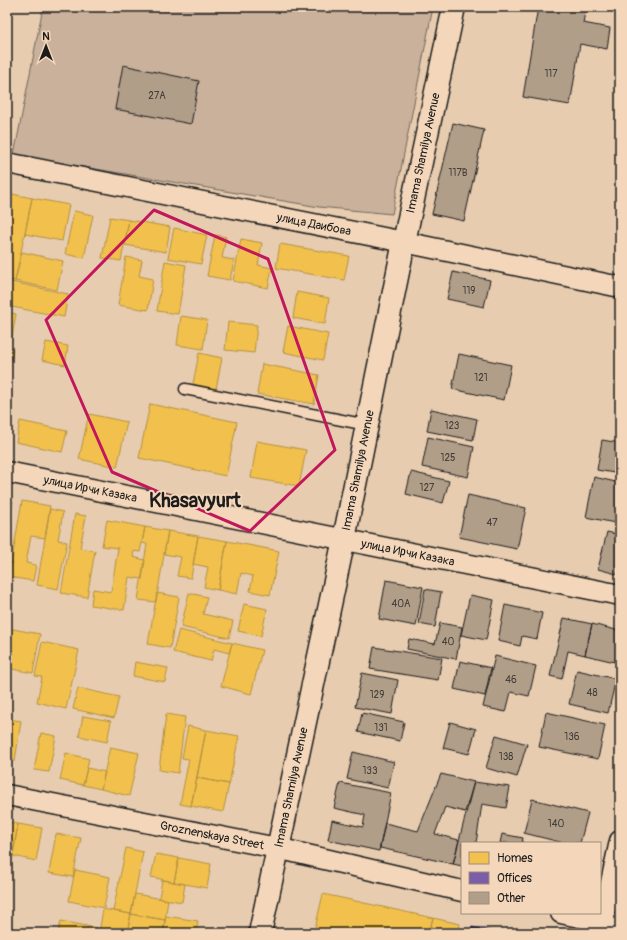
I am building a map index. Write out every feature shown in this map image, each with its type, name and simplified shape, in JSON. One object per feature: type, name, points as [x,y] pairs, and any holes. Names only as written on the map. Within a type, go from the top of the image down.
[{"type":"main road","name":"Imama Shamilya Avenue","points":[[260,933],[344,539],[404,242],[454,7]]},
{"type":"street","name":"улица Даибова","points":[[7,163],[404,242],[620,287]]},
{"type":"street","name":"улица Ирчи Казака","points":[[7,472],[620,595]]},
{"type":"street","name":"Groznenskaya Street","points":[[7,795],[277,848],[461,891]]},
{"type":"street","points":[[564,914],[608,927],[620,841]]},
{"type":"lane","points":[[185,389],[367,425]]},
{"type":"highlighted area","points":[[154,210],[268,259],[335,450],[250,531],[112,472],[46,320]]},
{"type":"shaded area","points":[[43,7],[433,7],[392,214],[319,207],[14,155]]},
{"type":"building: Homes","points":[[7,193],[32,198],[15,281],[7,279]]},
{"type":"building: Homes","points":[[32,198],[69,205],[62,241],[25,234]]},
{"type":"building: Homes","points":[[74,211],[93,215],[84,258],[65,254]]},
{"type":"building: Homes","points":[[110,217],[129,220],[121,261],[102,258]]},
{"type":"building: Homes","points":[[129,220],[170,227],[166,252],[125,245]]},
{"type":"building: Homes","points":[[174,228],[207,235],[201,264],[168,258]]},
{"type":"building: Homes","points":[[215,235],[226,237],[222,258],[234,260],[230,280],[207,276]]},
{"type":"building: Homes","points":[[241,239],[262,243],[258,265],[272,268],[268,288],[233,281]]},
{"type":"building: Homes","points":[[280,244],[349,256],[344,280],[276,268]]},
{"type":"building: Homes","points":[[22,252],[63,261],[57,290],[15,281]]},
{"type":"building: Homes","points":[[126,257],[142,260],[139,276],[153,279],[148,310],[118,305]]},
{"type":"building: Homes","points":[[165,261],[186,265],[178,314],[157,311]]},
{"type":"building: Homes","points":[[7,281],[68,294],[64,317],[7,306]]},
{"type":"building: Homes","points":[[297,292],[329,298],[325,324],[293,318]]},
{"type":"building: Homes","points":[[7,312],[16,314],[12,337],[7,336]]},
{"type":"building: Homes","points":[[181,316],[207,320],[203,349],[177,345]]},
{"type":"building: Homes","points":[[228,322],[257,325],[254,353],[225,350]]},
{"type":"building: Homes","points":[[288,326],[328,334],[323,360],[283,352]]},
{"type":"building: Homes","points":[[46,342],[68,346],[65,365],[42,360]]},
{"type":"building: Homes","points":[[7,348],[13,349],[7,381]]},
{"type":"building: Homes","points":[[199,353],[222,358],[216,389],[193,384]]},
{"type":"building: Homes","points":[[262,364],[319,375],[314,404],[257,394]]},
{"type":"building: Homes","points":[[150,404],[237,422],[226,476],[139,458]]},
{"type":"building: Homes","points":[[89,414],[127,422],[117,467],[79,459]]},
{"type":"building: Homes","points":[[20,421],[67,431],[62,452],[16,442]]},
{"type":"building: Homes","points":[[257,441],[306,450],[299,486],[251,478]]},
{"type":"building: Homes","points":[[7,500],[13,502],[7,531]]},
{"type":"building: Homes","points":[[22,501],[50,506],[45,538],[31,536],[26,563],[36,565],[33,581],[9,577]]},
{"type":"building: Homes","points":[[50,509],[63,512],[58,540],[67,542],[58,589],[37,585]]},
{"type":"building: Homes","points":[[75,514],[86,516],[80,548],[95,551],[87,597],[61,593]]},
{"type":"building: Homes","points":[[107,520],[145,527],[140,552],[134,551],[133,557],[145,560],[142,579],[129,577],[124,610],[91,605],[93,589],[111,592],[118,548],[102,546]]},
{"type":"building: Homes","points":[[145,527],[168,531],[156,602],[138,600],[147,544],[142,543]]},
{"type":"building: Homes","points":[[168,531],[198,536],[191,578],[177,576],[181,557],[164,554]]},
{"type":"building: Homes","points":[[198,536],[227,541],[218,590],[204,587],[208,567],[193,564]]},
{"type":"building: Homes","points":[[227,541],[279,551],[270,595],[250,591],[253,576],[241,573],[237,594],[218,590]]},
{"type":"building: Homes","points":[[157,593],[179,597],[170,648],[148,644]]},
{"type":"building: Homes","points":[[189,593],[207,597],[203,614],[233,621],[229,638],[181,627]]},
{"type":"building: Homes","points":[[244,604],[267,609],[261,636],[238,631]]},
{"type":"building: Homes","points":[[7,628],[40,634],[33,673],[7,668]]},
{"type":"building: Homes","points":[[179,630],[232,643],[229,653],[214,649],[211,661],[173,652]]},
{"type":"building: Homes","points":[[42,642],[79,650],[66,709],[37,702],[42,677],[35,676]]},
{"type":"building: Homes","points":[[232,643],[262,650],[251,694],[221,686]]},
{"type":"building: Homes","points":[[135,662],[168,668],[165,682],[133,676]]},
{"type":"building: Homes","points":[[78,688],[119,697],[114,718],[73,709]]},
{"type":"building: Homes","points":[[166,714],[185,717],[178,773],[159,770]]},
{"type":"building: Homes","points":[[83,716],[111,721],[107,742],[79,736]]},
{"type":"building: Homes","points":[[7,719],[21,721],[15,761],[7,760]]},
{"type":"building: Homes","points":[[188,726],[206,730],[191,806],[180,804],[189,759],[182,758]]},
{"type":"building: Homes","points":[[206,730],[239,736],[229,784],[197,778]]},
{"type":"building: Homes","points":[[41,733],[56,736],[49,772],[34,770]]},
{"type":"building: Homes","points":[[110,747],[139,753],[129,796],[101,789]]},
{"type":"building: Homes","points":[[66,753],[89,759],[83,785],[60,780]]},
{"type":"building: Homes","points":[[87,768],[105,772],[101,789],[83,785]]},
{"type":"building: Homes","points":[[197,778],[229,784],[223,812],[191,806]]},
{"type":"building: Homes","points":[[7,822],[18,824],[7,886]]},
{"type":"building: Homes","points":[[18,824],[42,828],[36,861],[13,856]]},
{"type":"building: Homes","points":[[56,834],[81,838],[73,877],[49,873]]},
{"type":"building: Homes","points":[[126,848],[143,852],[131,914],[113,911]]},
{"type":"building: Homes","points":[[156,854],[179,858],[174,882],[151,877]]},
{"type":"building: Homes","points":[[179,858],[211,864],[207,888],[174,882]]},
{"type":"building: Homes","points":[[75,870],[110,877],[104,908],[69,901]]},
{"type":"building: Homes","points":[[162,880],[185,884],[182,902],[159,898]]},
{"type":"building: Homes","points":[[135,894],[168,900],[165,920],[131,914]]},
{"type":"building: Homes","points":[[323,894],[433,918],[429,933],[314,933]]},
{"type":"building: Homes","points":[[103,909],[131,914],[127,933],[99,933]]},
{"type":"building: Homes","points":[[131,914],[165,920],[163,933],[127,933]]},
{"type":"building: Homes","points":[[166,916],[198,921],[196,933],[163,933]]},
{"type":"building: Homes","points":[[433,918],[460,924],[458,933],[429,933]]},
{"type":"building: Homes","points":[[61,921],[97,928],[96,933],[58,933]]},
{"type":"building: Offices","points":[[472,927],[499,933],[471,933]]},
{"type":"building: Other","points":[[538,7],[586,7],[583,23],[610,28],[607,49],[580,44],[570,105],[523,97]]},
{"type":"building: Other","points":[[123,65],[199,81],[191,124],[115,109]]},
{"type":"building: Other","points":[[453,123],[484,130],[464,221],[432,214]]},
{"type":"building: Other","points":[[453,272],[490,280],[484,307],[447,299]]},
{"type":"building: Other","points":[[459,354],[511,365],[504,400],[452,389]]},
{"type":"building: Other","points":[[431,409],[477,419],[473,440],[427,431]]},
{"type":"building: Other","points":[[428,437],[474,447],[468,477],[422,467]]},
{"type":"building: Other","points":[[602,440],[620,443],[620,474],[597,470]]},
{"type":"building: Other","points":[[411,472],[449,481],[443,503],[406,494]]},
{"type":"building: Other","points":[[594,477],[620,483],[620,501],[615,523],[586,517]]},
{"type":"building: Other","points":[[468,495],[526,508],[517,549],[459,537]]},
{"type":"building: Other","points":[[607,532],[620,535],[620,575],[598,569]]},
{"type":"building: Other","points":[[386,580],[423,587],[416,626],[379,619]]},
{"type":"building: Other","points":[[425,589],[441,592],[435,627],[419,624]]},
{"type":"building: Other","points":[[470,595],[494,600],[486,640],[461,635]]},
{"type":"building: Other","points":[[505,605],[542,613],[537,639],[522,636],[520,646],[498,641]]},
{"type":"building: Other","points":[[564,618],[592,624],[585,655],[568,651],[562,679],[550,676]]},
{"type":"building: Other","points":[[440,623],[462,627],[456,659],[407,649],[409,639],[435,644]]},
{"type":"building: Other","points":[[592,624],[620,631],[619,663],[585,655]]},
{"type":"building: Other","points":[[374,647],[442,658],[438,680],[370,669]]},
{"type":"building: Other","points":[[495,656],[536,666],[529,696],[511,692],[506,712],[483,707]]},
{"type":"building: Other","points":[[460,661],[491,668],[485,696],[454,689]]},
{"type":"building: Other","points":[[577,670],[616,679],[608,713],[569,704]]},
{"type":"building: Other","points":[[362,673],[398,680],[392,714],[355,707]]},
{"type":"building: Other","points":[[546,712],[605,725],[598,759],[539,747]]},
{"type":"building: Other","points":[[362,713],[404,722],[400,741],[358,732]]},
{"type":"building: Other","points":[[450,722],[476,729],[469,754],[443,748]]},
{"type":"building: Other","points":[[496,735],[527,744],[517,777],[486,768]]},
{"type":"building: Other","points":[[353,752],[394,762],[388,788],[347,779]]},
{"type":"building: Other","points":[[441,774],[474,782],[465,812],[445,807],[435,834],[459,840],[453,864],[380,848],[385,823],[418,831]]},
{"type":"building: Other","points":[[474,782],[510,787],[506,808],[482,804],[476,842],[461,842],[461,866],[453,864]]},
{"type":"building: Other","points":[[340,783],[391,793],[379,851],[328,840],[332,820],[363,827],[365,815],[334,808]]},
{"type":"building: Other","points":[[532,799],[588,813],[580,842],[560,842],[524,833]]},
{"type":"building: Other","points":[[502,834],[523,838],[522,842],[500,842]]},
{"type":"district","name":"Khasavyurt","points":[[195,500]]}]
